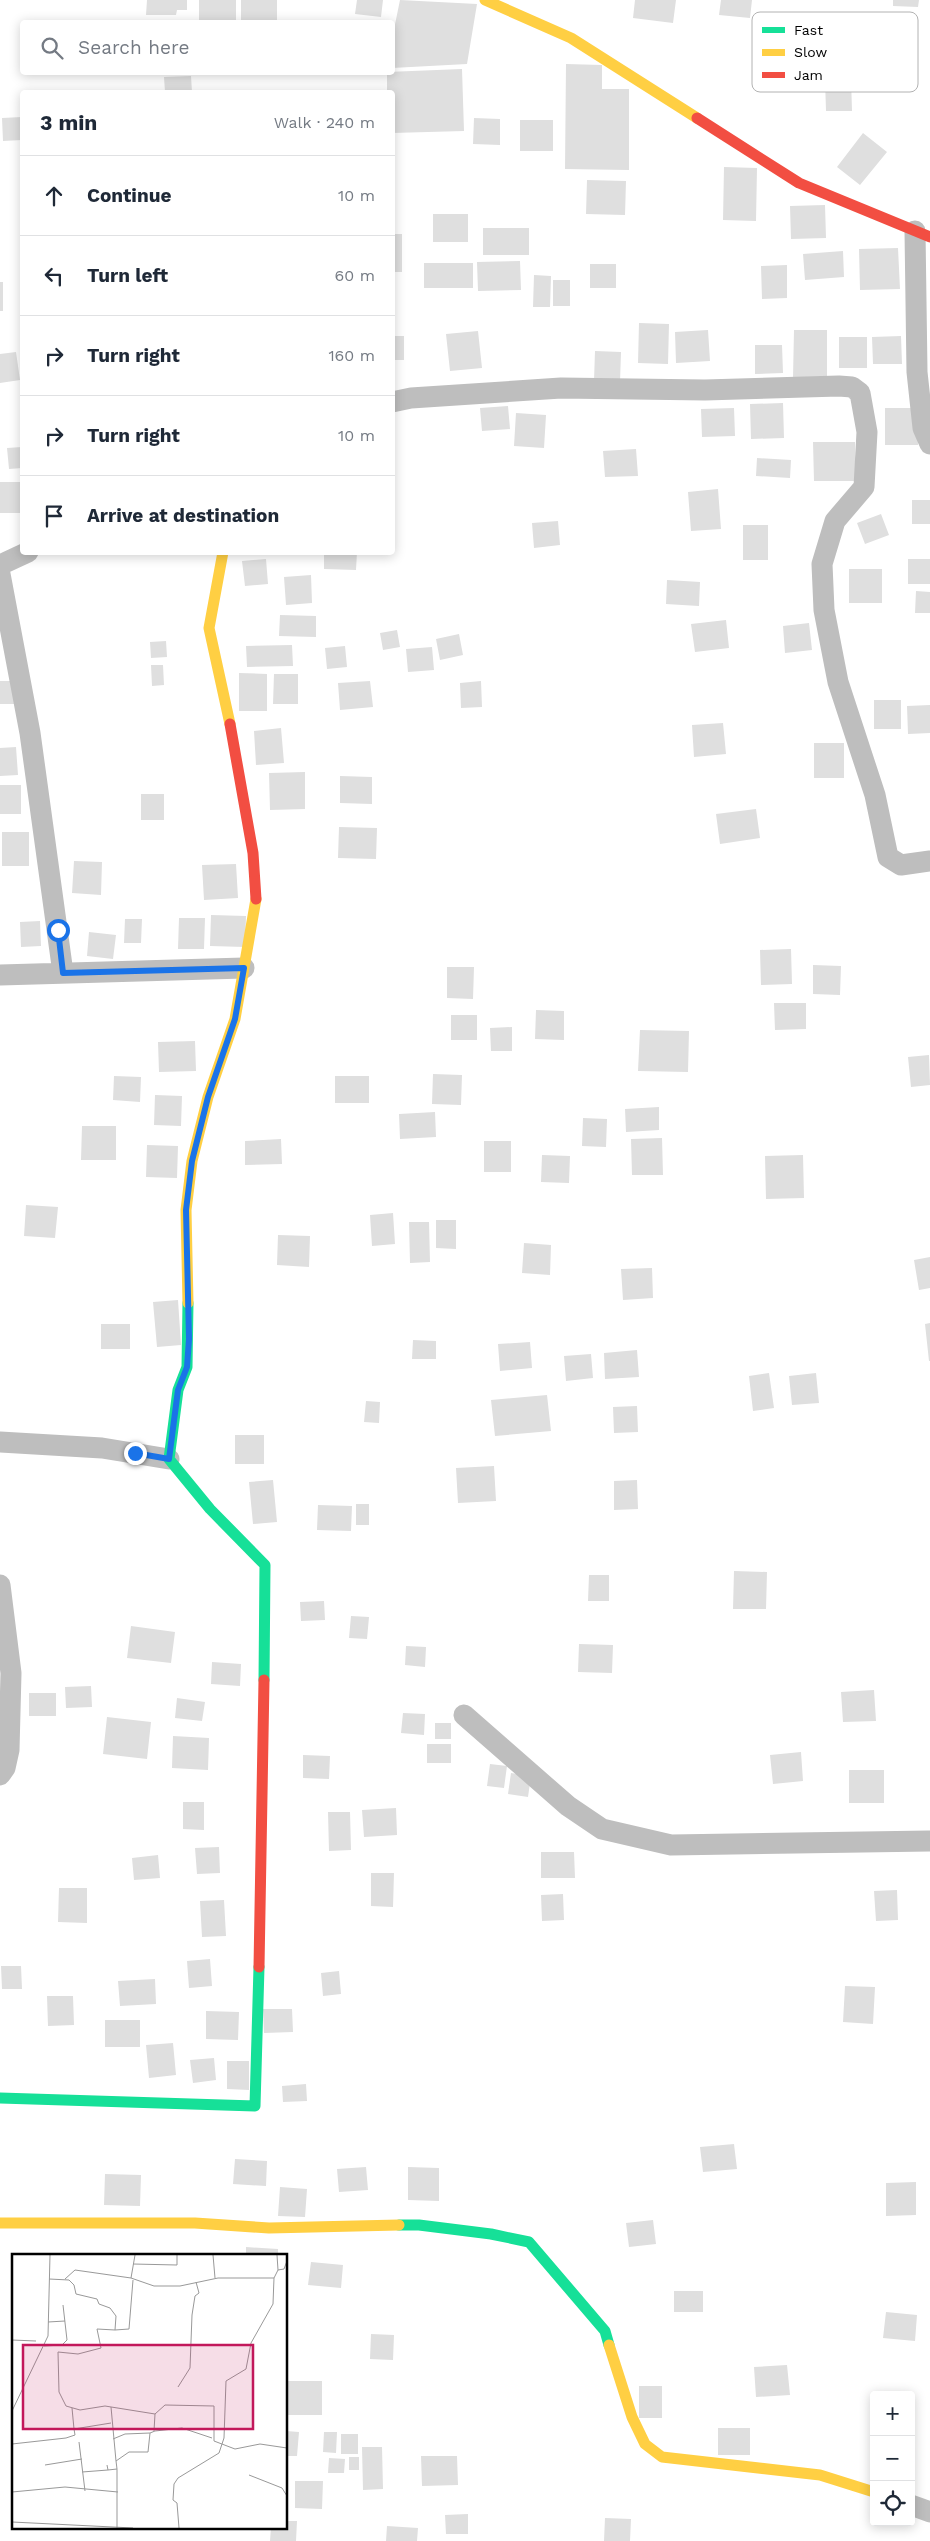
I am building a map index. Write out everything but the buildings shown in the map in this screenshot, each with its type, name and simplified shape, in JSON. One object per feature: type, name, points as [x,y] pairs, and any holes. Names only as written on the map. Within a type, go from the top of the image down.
[{"type":"street","points":[[486,0],[571,38],[799,184],[922,234],[916,372],[923,428],[930,444]]},
{"type":"street","points":[[395,401],[411,398],[561,388],[704,390],[839,386],[852,387],[860,393],[867,432],[864,487],[835,520],[822,564],[824,610],[838,682],[875,795],[888,857],[902,865],[930,861]]},
{"type":"street","points":[[0,565],[22,555]]},
{"type":"street","points":[[169,1459],[178,1390],[187,1367],[189,1339],[186,1210],[192,1161],[208,1097],[235,1019],[256,904],[253,853],[240,771],[209,628],[219,564],[223,555]]},
{"type":"street","points":[[0,574],[30,733],[63,973]]},
{"type":"street","points":[[0,975],[244,968]]},
{"type":"street","points":[[0,1442],[102,1448],[169,1459],[210,1509],[265,1565],[264,1783],[255,2106],[0,2098]]},
{"type":"street","points":[[0,1585],[11,1673],[9,1750],[5,1768],[0,1775]]},
{"type":"street","points":[[464,1715],[568,1806],[602,1829],[671,1845],[930,1841]]},
{"type":"street","points":[[0,2223],[195,2223],[269,2228],[419,2225],[491,2234],[529,2242],[605,2331],[632,2417],[645,2444],[662,2457],[820,2474],[870,2491]]},
{"type":"street","points":[[915,2506],[930,2512]]},
{"type":"traffic: fast","points":[[188,1303],[187,1367],[178,1390],[169,1459],[210,1509],[265,1565],[264,1680]]},
{"type":"traffic: fast","points":[[0,2098],[255,2106],[259,1967]]},
{"type":"traffic: fast","points":[[399,2225],[419,2225],[491,2234],[529,2242],[605,2331],[609,2345]]},
{"type":"traffic: slow","points":[[485,0],[571,38],[697,118]]},
{"type":"traffic: slow","points":[[222,555],[209,628],[230,724]]},
{"type":"traffic: slow","points":[[188,1303],[186,1210],[192,1161],[208,1097],[235,1019],[256,899]]},
{"type":"traffic: slow","points":[[0,2223],[195,2223],[269,2228],[399,2225]]},
{"type":"traffic: slow","points":[[609,2345],[632,2417],[645,2444],[662,2457],[820,2475],[870,2491]]},
{"type":"traffic: jam","points":[[697,118],[799,183],[930,237]]},
{"type":"traffic: jam","points":[[230,724],[253,853],[256,899]]},
{"type":"traffic: jam","points":[[259,1967],[264,1680]]},
{"type":"route","points":[[58,930],[63,973],[244,968],[235,1019],[208,1097],[192,1161],[186,1210],[189,1339],[187,1367],[178,1390],[169,1459],[135,1453]]}]
